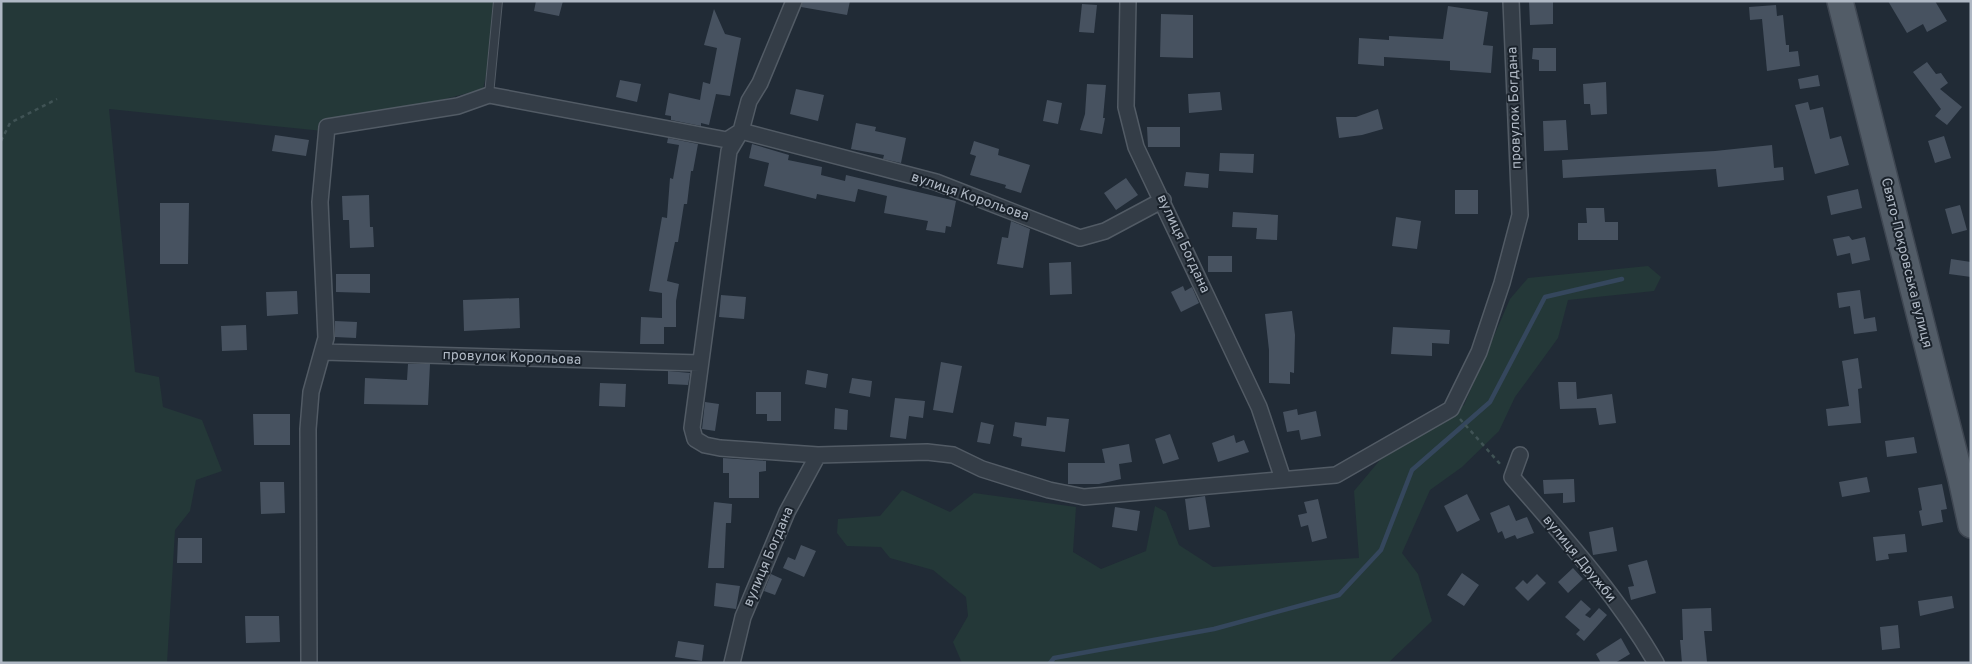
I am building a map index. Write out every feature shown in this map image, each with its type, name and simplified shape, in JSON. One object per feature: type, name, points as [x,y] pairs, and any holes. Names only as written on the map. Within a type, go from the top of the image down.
[{"type":"main road","name":"Свято-Покровська вулиця","points":[[1840,1],[1962,479],[1971,525]]},
{"type":"street","points":[[794,1],[760,83],[749,101],[741,131],[728,151],[692,428],[695,439],[705,445],[720,448],[818,455],[919,452],[953,455],[982,469],[1049,490],[1084,497],[1336,475],[1451,409]]},
{"type":"street","name":"вулиця Богдана","points":[[1128,1],[1126,107],[1136,147],[1163,200],[1259,407],[1282,479]]},
{"type":"street","name":"провулок Богдана","points":[[1451,409],[1479,352],[1502,283],[1520,215],[1511,1]]},
{"type":"street","points":[[309,663],[308,429],[311,392],[324,352],[326,338],[320,202],[327,127],[458,106],[488,95],[727,140],[741,131]]},
{"type":"street","name":"вулиця Корольова","points":[[741,131],[936,182],[1080,238],[1105,230],[1163,200]]},
{"type":"street","name":"провулок Корольова","points":[[324,352],[700,363]]},
{"type":"street","name":"вулиця Богдана","points":[[732,663],[743,617],[787,512],[818,455]]},
{"type":"street","points":[[1512,477],[1520,455]]},
{"type":"street","name":"вулиця Дружби","points":[[1512,477],[1585,563],[1643,639],[1656,663]]},
{"type":"lane","points":[[488,95],[498,1]]},
{"type":"path","points":[[1,141],[10,123],[56,99]]},
{"type":"path","points":[[1451,409],[1512,477]]},
{"type":"green space","points":[[1,1],[503,1],[483,89],[323,131],[109,109],[135,372],[159,377],[163,407],[202,420],[222,471],[196,480],[190,511],[175,530],[167,663],[1,663]]},
{"type":"green space","points":[[1648,266],[1661,277],[1654,291],[1568,300],[1558,338],[1515,397],[1499,431],[1462,467],[1430,490],[1402,553],[1418,574],[1432,621],[1388,663],[962,663],[953,642],[968,616],[966,597],[933,570],[890,558],[881,547],[847,546],[837,533],[838,519],[880,516],[902,490],[950,512],[974,493],[1076,507],[1073,552],[1101,569],[1146,551],[1155,506],[1166,512],[1179,545],[1213,567],[1359,558],[1354,491],[1380,460],[1464,405],[1510,299],[1528,278]]},
{"type":"building","points":[[536,1],[563,1],[559,16],[534,11]]},
{"type":"building","points":[[803,1],[850,1],[847,15],[801,7]]},
{"type":"building","points":[[1529,1],[1553,1],[1553,24],[1530,25]]},
{"type":"building","points":[[1888,1],[1935,1],[1947,21],[1927,32],[1923,24],[1907,33]]},
{"type":"building","points":[[1082,4],[1097,5],[1094,33],[1079,32]]},
{"type":"building","points":[[1776,5],[1777,16],[1783,15],[1786,45],[1789,45],[1789,52],[1798,51],[1800,66],[1767,71],[1762,19],[1750,20],[1749,7]]},
{"type":"building","points":[[1448,6],[1488,12],[1483,45],[1493,46],[1491,73],[1450,70],[1450,61],[1384,57],[1384,66],[1358,64],[1359,38],[1389,40],[1389,36],[1443,39]]},
{"type":"building","points":[[714,9],[725,34],[741,38],[730,96],[716,94],[709,125],[701,123],[701,126],[671,120],[671,116],[665,115],[669,93],[700,100],[703,82],[710,84],[717,48],[704,45]]},
{"type":"building","points":[[1161,14],[1193,15],[1193,58],[1160,57]]},
{"type":"building","points":[[1533,48],[1556,48],[1556,71],[1539,71],[1539,60],[1532,59]]},
{"type":"building","points":[[1927,62],[1936,74],[1941,73],[1948,83],[1940,89],[1962,107],[1947,125],[1935,116],[1941,109],[1913,72]]},
{"type":"building","points":[[1818,75],[1820,86],[1800,89],[1798,79]]},
{"type":"building","points":[[620,80],[641,84],[637,102],[616,97]]},
{"type":"building","points":[[1606,82],[1607,114],[1591,115],[1590,104],[1584,104],[1583,84]]},
{"type":"building","points":[[1087,84],[1106,85],[1103,118],[1105,118],[1102,134],[1080,130],[1085,114]]},
{"type":"building","points":[[796,89],[824,95],[818,121],[790,114]]},
{"type":"building","points":[[1220,92],[1222,110],[1189,113],[1188,94]]},
{"type":"building","points":[[1047,100],[1062,103],[1058,124],[1043,121]]},
{"type":"building","points":[[1808,102],[1810,110],[1823,107],[1830,139],[1841,136],[1849,165],[1815,174],[1795,105]]},
{"type":"building","points":[[1378,109],[1383,129],[1362,135],[1339,138],[1336,117],[1356,117]]},
{"type":"building","points":[[1566,120],[1568,150],[1544,151],[1543,121]]},
{"type":"building","points":[[856,123],[876,127],[875,131],[906,138],[901,163],[883,159],[884,155],[851,149]]},
{"type":"building","points":[[1147,127],[1180,127],[1180,147],[1148,147]]},
{"type":"building","points":[[275,135],[309,140],[306,156],[272,151]]},
{"type":"building","points":[[1944,136],[1951,158],[1935,163],[1928,141]]},
{"type":"building","points":[[668,138],[698,144],[693,171],[691,171],[687,204],[684,204],[678,242],[675,242],[667,281],[679,284],[676,301],[676,327],[664,327],[664,344],[640,344],[641,317],[662,318],[662,293],[649,291],[662,217],[667,218],[670,178],[673,179],[679,145],[667,143]]},
{"type":"building","points":[[974,141],[999,149],[998,155],[1030,165],[1021,193],[1005,188],[1006,185],[970,175],[976,156],[970,154]]},
{"type":"building","points":[[752,144],[789,155],[788,160],[822,167],[821,175],[845,181],[846,175],[956,201],[951,227],[946,226],[945,233],[926,230],[928,221],[884,213],[887,196],[858,189],[855,202],[817,194],[816,199],[764,186],[769,163],[749,158]]},
{"type":"building","points":[[1772,145],[1774,168],[1783,167],[1784,180],[1718,187],[1716,169],[1563,178],[1562,160],[1715,151]]},
{"type":"building","points":[[1220,153],[1254,154],[1253,173],[1219,171]]},
{"type":"building","points":[[1186,172],[1209,174],[1208,188],[1184,186]]},
{"type":"building","points":[[1126,178],[1138,195],[1116,210],[1104,193]]},
{"type":"building","points":[[1858,189],[1862,208],[1831,215],[1827,196]]},
{"type":"building","points":[[1455,190],[1478,190],[1478,214],[1455,214]]},
{"type":"building","points":[[369,195],[370,227],[373,227],[374,247],[350,248],[349,220],[343,220],[342,196]]},
{"type":"building","points":[[160,203],[189,203],[188,264],[160,264]]},
{"type":"building","points":[[1960,205],[1967,230],[1952,234],[1945,209]]},
{"type":"building","points":[[1586,208],[1604,208],[1605,222],[1618,222],[1618,240],[1578,240],[1578,223],[1587,223]]},
{"type":"building","points":[[1233,212],[1278,215],[1277,240],[1256,239],[1257,228],[1232,227]]},
{"type":"building","points":[[1396,217],[1421,221],[1417,249],[1392,246]]},
{"type":"building","points":[[1011,221],[1030,229],[1023,268],[997,264],[1002,237],[1008,238]]},
{"type":"building","points":[[1849,236],[1852,240],[1865,237],[1870,260],[1852,264],[1850,253],[1837,256],[1833,239]]},
{"type":"building","points":[[1208,256],[1232,256],[1232,272],[1208,272]]},
{"type":"building","points":[[1951,259],[1971,262],[1971,277],[1949,274]]},
{"type":"building","points":[[1071,262],[1072,294],[1050,295],[1049,263]]},
{"type":"building","points":[[336,274],[370,274],[370,293],[336,292]]},
{"type":"building","points":[[1183,286],[1185,291],[1192,287],[1199,303],[1181,312],[1171,292]]},
{"type":"building","points":[[1860,290],[1864,319],[1875,317],[1877,331],[1854,334],[1850,306],[1839,308],[1837,293]]},
{"type":"building","points":[[297,291],[298,314],[267,316],[266,292]]},
{"type":"building","points":[[721,295],[746,297],[744,319],[719,317]]},
{"type":"building","points":[[519,298],[520,328],[464,331],[463,300]]},
{"type":"building","points":[[1292,311],[1295,335],[1294,373],[1290,372],[1290,384],[1269,383],[1269,350],[1265,314]]},
{"type":"building","points":[[335,321],[357,322],[356,338],[335,337]]},
{"type":"building","points":[[246,325],[247,350],[222,351],[221,326]]},
{"type":"building","points":[[1393,327],[1450,330],[1449,344],[1432,343],[1432,356],[1391,354]]},
{"type":"building","points":[[1858,358],[1862,388],[1858,389],[1861,423],[1828,426],[1826,409],[1849,406],[1842,361]]},
{"type":"building","points":[[941,362],[962,366],[953,413],[933,410]]},
{"type":"building","points":[[408,364],[430,364],[428,405],[364,404],[365,378],[407,380]]},
{"type":"building","points":[[807,370],[828,374],[826,388],[805,384]]},
{"type":"building","points":[[668,371],[690,373],[688,385],[668,384]]},
{"type":"building","points":[[852,378],[872,381],[870,397],[849,393]]},
{"type":"building","points":[[1558,382],[1576,382],[1577,399],[1612,394],[1616,423],[1599,425],[1596,408],[1560,409]]},
{"type":"building","points":[[600,383],[626,384],[625,407],[599,406]]},
{"type":"building","points":[[756,392],[781,392],[781,421],[767,421],[767,414],[756,414]]},
{"type":"building","points":[[895,398],[925,401],[923,418],[909,416],[906,439],[890,437]]},
{"type":"building","points":[[705,402],[719,404],[715,431],[702,429]]},
{"type":"building","points":[[835,408],[848,410],[847,430],[834,429]]},
{"type":"building","points":[[1297,409],[1298,415],[1316,411],[1321,436],[1301,440],[1299,430],[1287,432],[1283,412]]},
{"type":"building","points":[[253,414],[290,414],[290,445],[254,445]]},
{"type":"building","points":[[1047,417],[1069,419],[1065,452],[1021,446],[1022,438],[1013,436],[1015,422],[1046,426]]},
{"type":"building","points":[[981,422],[994,425],[990,444],[977,442]]},
{"type":"building","points":[[1170,434],[1179,459],[1163,464],[1155,439]]},
{"type":"building","points":[[1234,435],[1236,443],[1244,440],[1249,452],[1218,462],[1212,443]]},
{"type":"building","points":[[1914,437],[1917,453],[1887,457],[1885,441]]},
{"type":"building","points":[[1129,444],[1132,462],[1119,464],[1121,479],[1099,484],[1068,484],[1068,463],[1105,463],[1102,449]]},
{"type":"building","points":[[723,458],[766,461],[766,471],[759,472],[759,498],[729,498],[729,473],[723,473]]},
{"type":"building","points":[[1867,477],[1870,492],[1842,497],[1839,482]]},
{"type":"building","points":[[1574,479],[1575,502],[1563,503],[1563,493],[1544,494],[1543,480]]},
{"type":"building","points":[[260,482],[284,482],[285,513],[261,514]]},
{"type":"building","points":[[1942,484],[1947,509],[1941,510],[1943,522],[1922,526],[1919,511],[1922,510],[1918,488]]},
{"type":"building","points":[[1467,494],[1480,520],[1457,532],[1444,506]]},
{"type":"building","points":[[1205,496],[1210,527],[1189,530],[1185,499]]},
{"type":"building","points":[[1318,499],[1327,538],[1312,542],[1308,525],[1301,527],[1298,515],[1307,513],[1304,502]]},
{"type":"building","points":[[714,502],[732,504],[731,523],[726,523],[724,568],[708,568]]},
{"type":"building","points":[[1509,505],[1516,521],[1527,517],[1534,533],[1517,539],[1515,535],[1505,539],[1502,531],[1498,533],[1490,513]]},
{"type":"building","points":[[1115,507],[1140,511],[1137,531],[1112,527]]},
{"type":"building","points":[[1613,527],[1617,551],[1593,555],[1589,532]]},
{"type":"building","points":[[1905,534],[1907,552],[1888,554],[1889,559],[1876,561],[1873,537]]},
{"type":"building","points":[[178,538],[202,538],[202,563],[177,563]]},
{"type":"building","points":[[801,545],[816,551],[804,577],[783,568],[788,557],[795,560]]},
{"type":"building","points":[[1647,560],[1656,593],[1631,600],[1628,587],[1634,586],[1628,565]]},
{"type":"building","points":[[1573,568],[1583,579],[1568,593],[1558,582]]},
{"type":"building","points":[[1462,573],[1479,585],[1464,606],[1447,595]]},
{"type":"building","points":[[771,574],[782,579],[775,595],[764,591]]},
{"type":"building","points":[[1537,574],[1546,583],[1528,601],[1515,588],[1523,580],[1527,584]]},
{"type":"building","points":[[716,583],[740,586],[736,609],[714,606]]},
{"type":"building","points":[[1952,596],[1954,608],[1920,616],[1918,601]]},
{"type":"building","points":[[1581,600],[1591,609],[1585,615],[1590,618],[1599,608],[1607,615],[1584,641],[1576,634],[1580,630],[1565,617]]},
{"type":"building","points":[[1711,608],[1712,631],[1704,631],[1707,662],[1682,663],[1680,640],[1683,640],[1682,609]]},
{"type":"building","points":[[245,616],[279,616],[280,642],[246,643]]},
{"type":"building","points":[[1898,625],[1900,648],[1882,650],[1880,627]]},
{"type":"building","points":[[1621,638],[1630,654],[1615,663],[1601,663],[1596,654]]},
{"type":"building","points":[[678,641],[704,645],[702,661],[675,657]]},
{"type":"waterway","points":[[1050,663],[1054,658],[1214,629],[1339,595],[1381,550],[1412,470],[1490,402],[1545,297],[1622,279]]}]
